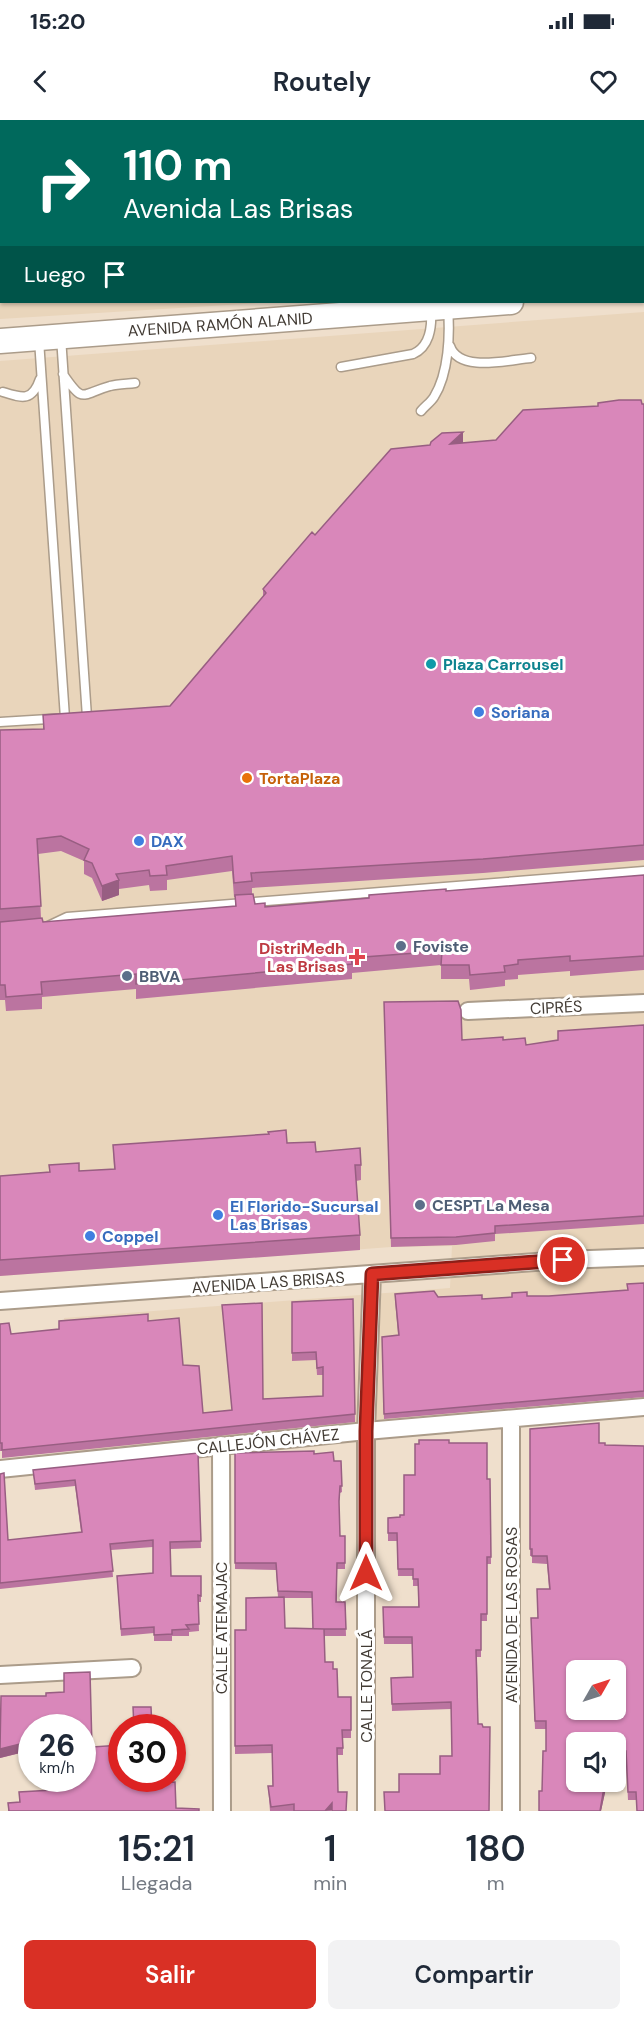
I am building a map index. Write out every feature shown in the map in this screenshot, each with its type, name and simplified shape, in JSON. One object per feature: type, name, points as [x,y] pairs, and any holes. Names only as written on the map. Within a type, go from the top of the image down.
[{"type":"street","name":"AVENIDA RAMÓN ALANID","points":[[0,341],[497,303]]},
{"type":"street","name":"CIPRÉS","points":[[468,1011],[644,1003]]},
{"type":"street","name":"AVENIDA LAS BRISAS","points":[[0,1301],[644,1257]]},
{"type":"street","name":"CALLE TONALÁ","points":[[366,1811],[366,1431],[372,1274]]},
{"type":"street","name":"CALLEJÓN CHÁVEZ","points":[[0,1469],[366,1431],[644,1407]]},
{"type":"street","name":"AVENIDA DE LAS ROSAS","points":[[511,1811],[512,1420]]},
{"type":"street","name":"CALLE ATEMAJAC","points":[[221,1445],[222,1811]]},
{"type":"street","points":[[0,1675],[132,1668]]},
{"type":"lane","points":[[439,307],[449,346],[453,355],[458,359],[473,363],[531,358]]},
{"type":"lane","points":[[340,367],[413,354],[421,350],[426,343],[439,307]]},
{"type":"lane","points":[[50,338],[63,374],[75,392],[82,395],[92,394],[111,386],[135,383]]},
{"type":"lane","points":[[3,392],[20,398],[32,394],[41,376],[50,338]]},
{"type":"lane","points":[[421,411],[434,397],[449,346]]},
{"type":"lane","points":[[63,374],[87,717]]},
{"type":"lane","points":[[0,722],[65,718],[41,376]]},
{"type":"lane","points":[[39,926],[49,926],[67,917],[644,871]]},
{"type":"shaded area","points":[[0,303],[259,303],[0,319]]},
{"type":"shaded area","points":[[644,312],[644,1395],[75,1455],[64,1318],[450,1288],[452,1246],[391,1247],[0,1276],[0,361]]},
{"type":"building","name":"Plaza Carrousel","points":[[641,400],[644,404],[644,845],[483,859],[251,873],[252,881],[234,883],[232,856],[166,866],[167,875],[150,876],[149,870],[116,874],[119,880],[102,886],[92,863],[84,860],[89,849],[61,836],[37,839],[41,906],[0,909],[0,730],[44,729],[43,715],[170,706],[266,593],[263,589],[312,532],[315,535],[391,449],[430,445],[442,433],[463,432],[450,444],[496,440],[523,410],[598,406],[598,403]]},
{"type":"building","points":[[644,875],[644,956],[570,961],[570,956],[518,960],[518,964],[504,966],[505,972],[470,975],[469,965],[441,965],[442,951],[351,958],[352,964],[136,984],[136,974],[41,982],[42,994],[6,997],[5,985],[0,985],[0,922],[42,918],[43,922],[236,906],[235,895],[253,894],[255,904],[265,903],[265,907],[369,898],[369,895]]},
{"type":"building","points":[[458,1001],[461,1010],[462,1040],[525,1038],[526,1045],[558,1040],[558,1031],[644,1025],[644,1216],[495,1226],[495,1233],[456,1237],[391,1238],[384,1002]]},
{"type":"building","points":[[286,1130],[287,1143],[315,1142],[316,1152],[360,1148],[361,1165],[355,1165],[360,1235],[0,1260],[0,1176],[50,1172],[49,1165],[79,1163],[79,1171],[115,1169],[113,1145],[269,1134],[268,1132]]},
{"type":"building","points":[[644,1283],[644,1391],[384,1414],[382,1337],[399,1335],[395,1294],[434,1291],[438,1297],[482,1295],[482,1299],[512,1297],[512,1293],[527,1292],[527,1296],[549,1296],[628,1290],[627,1284]]},
{"type":"building","points":[[353,1299],[355,1414],[2,1450],[2,1443],[0,1443],[0,1324],[9,1323],[11,1334],[59,1329],[59,1321],[148,1314],[148,1321],[179,1318],[183,1365],[199,1366],[203,1413],[232,1410],[222,1305],[262,1303],[263,1399],[323,1396],[323,1367],[317,1368],[316,1352],[292,1353],[292,1302]]},
{"type":"building","points":[[599,1423],[599,1443],[644,1446],[644,1811],[637,1811],[636,1792],[628,1792],[626,1732],[566,1732],[566,1792],[603,1792],[600,1811],[539,1811],[543,1751],[546,1751],[546,1721],[535,1721],[531,1618],[538,1618],[537,1589],[550,1589],[547,1556],[532,1556],[532,1549],[530,1549],[530,1429]]},
{"type":"building","points":[[419,1440],[487,1443],[491,1557],[487,1557],[487,1614],[481,1614],[481,1650],[476,1650],[478,1724],[490,1727],[489,1811],[385,1811],[384,1792],[399,1792],[399,1774],[440,1774],[440,1756],[452,1756],[451,1702],[392,1704],[391,1678],[413,1677],[412,1637],[384,1637],[383,1607],[419,1607],[418,1579],[413,1579],[413,1569],[398,1569],[397,1533],[388,1533],[388,1518],[404,1515],[404,1475],[415,1475],[415,1444],[419,1444]]},
{"type":"building","points":[[314,1451],[314,1454],[333,1452],[334,1461],[341,1461],[340,1536],[345,1536],[345,1563],[337,1563],[336,1602],[345,1602],[346,1629],[313,1629],[312,1592],[278,1591],[276,1563],[235,1563],[235,1453]]},
{"type":"building","points":[[198,1453],[201,1541],[170,1542],[171,1576],[201,1576],[201,1596],[198,1595],[199,1624],[186,1625],[189,1629],[172,1630],[172,1634],[154,1635],[154,1627],[121,1629],[117,1576],[153,1573],[153,1540],[110,1544],[113,1571],[0,1583],[0,1474],[4,1473],[8,1540],[82,1532],[75,1480],[35,1484],[33,1470]]},
{"type":"building","points":[[284,1597],[285,1628],[324,1629],[325,1662],[333,1662],[333,1669],[337,1669],[338,1697],[351,1697],[351,1730],[342,1730],[343,1748],[337,1748],[338,1792],[347,1792],[346,1811],[332,1811],[332,1803],[325,1811],[294,1811],[294,1804],[271,1807],[268,1786],[273,1786],[272,1745],[235,1746],[235,1630],[246,1630],[246,1598]]},
{"type":"building","points":[[90,1672],[91,1714],[18,1714],[18,1744],[0,1749],[1,1696],[46,1696],[46,1693],[64,1692],[64,1673]]},
{"type":"building","points":[[133,1707],[151,1707],[151,1714],[133,1714]]},
{"type":"building","points":[[108,1746],[108,1792],[175,1792],[176,1808],[199,1809],[199,1811],[9,1811],[8,1803],[20,1802],[19,1792],[96,1792],[96,1747]]},
{"type":"place","name":"Plaza Carrousel","points":[[431,664]]},
{"type":"place","name":"Soriana","points":[[479,712]]},
{"type":"place","name":"TortaPlaza","points":[[247,778]]},
{"type":"place","name":"DAX","points":[[139,841]]},
{"type":"place","name":"Foviste","points":[[401,946]]},
{"type":"place","name":"DistriMedh Las Brisas","points":[[357,957]]},
{"type":"place","name":"BBVA","points":[[127,976]]},
{"type":"place","name":"CESPT La Mesa","points":[[420,1205]]},
{"type":"place","name":"El Florido-Sucursal Las Brisas","points":[[218,1215]]},
{"type":"place","name":"Coppel","points":[[90,1236]]},
{"type":"route","points":[[366,1573],[366,1431],[372,1274],[563,1260]]}]
